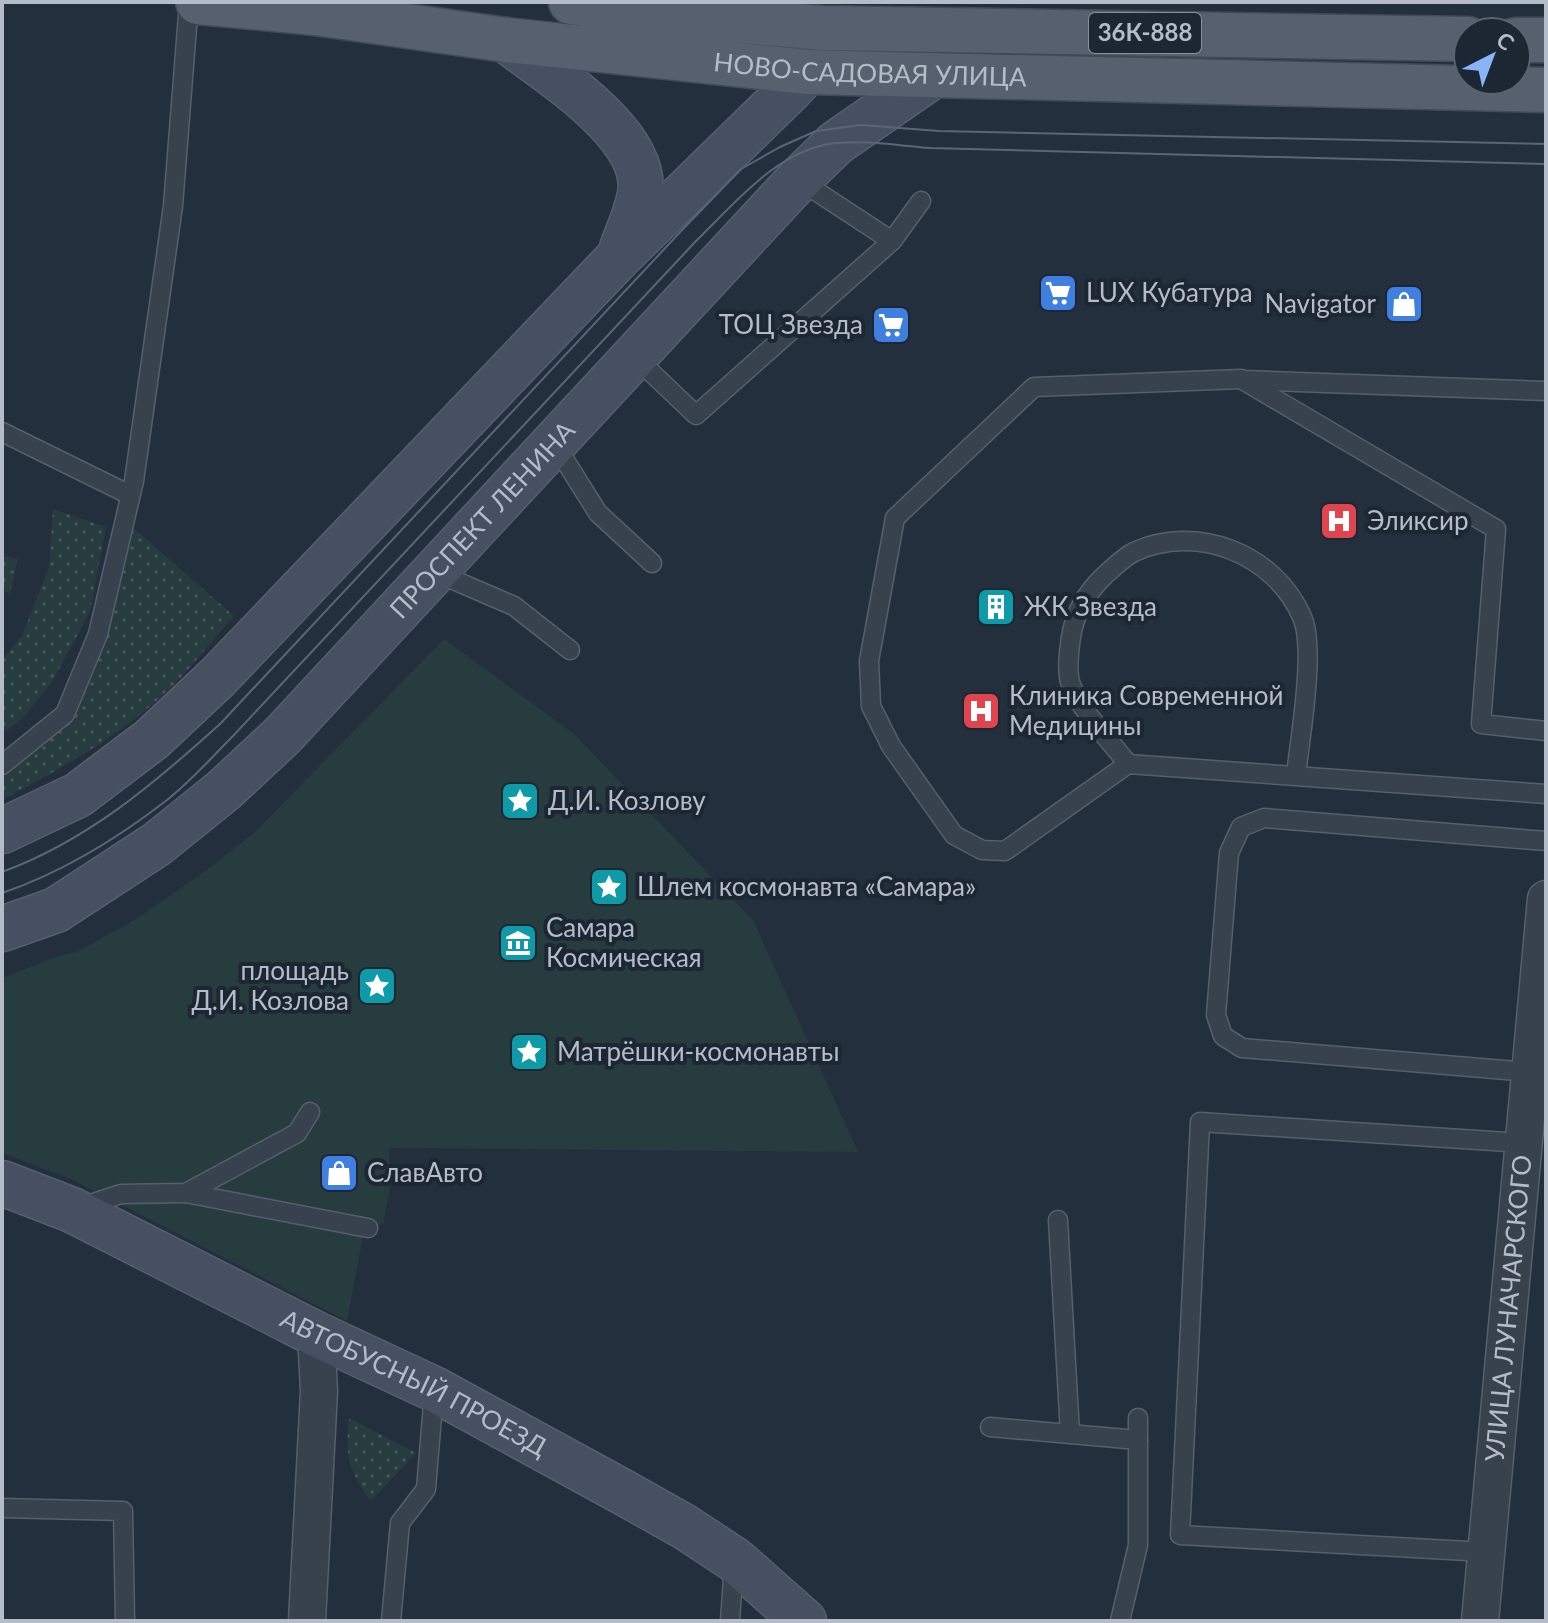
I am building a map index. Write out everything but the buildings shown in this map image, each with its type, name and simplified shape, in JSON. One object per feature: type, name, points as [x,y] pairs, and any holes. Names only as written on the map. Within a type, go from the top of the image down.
[{"type":"main road","name":"НОВО-САДОВАЯ УЛИЦА","points":[[198,2],[315,8],[506,40],[807,72],[1546,90]]},
{"type":"main road","name":"НОВО-САДОВАЯ УЛИЦА","points":[[571,2],[627,11],[822,28],[1452,39]]},
{"type":"main road","points":[[2,831],[78,795],[152,739],[218,677],[619,257],[807,72],[822,28]]},
{"type":"main road","points":[[506,40],[573,91],[616,130],[637,162],[641,192],[619,257]]},
{"type":"main road","name":"ПРОСПЕКТ ЛЕНИНА","points":[[2,929],[56,910],[157,844],[224,790],[282,736],[798,180],[836,143],[934,75]]},
{"type":"main road","name":"АВТОБУСНЫЙ ПРОЕЗД","points":[[2,1183],[72,1210],[316,1334],[434,1389],[685,1527],[735,1560],[804,1621]]},
{"type":"street","name":"УЛИЦА ЛУНАЧАРСКОГО","points":[[1480,1621],[1546,899]]},
{"type":"street","points":[[307,1621],[319,1391],[316,1334]]},
{"type":"lane","points":[[2,765],[65,714],[98,634],[130,495],[173,206],[189,2]]},
{"type":"lane","points":[[798,180],[892,241]]},
{"type":"lane","points":[[634,356],[696,415],[892,241],[921,201]]},
{"type":"lane","points":[[1241,379],[1496,529],[1481,724],[1546,731]]},
{"type":"lane","points":[[1546,391],[1241,379],[1034,387],[895,518],[869,661],[871,706],[891,746],[954,835],[982,850],[1005,851],[1128,764],[1546,794]]},
{"type":"lane","points":[[2,432],[130,495]]},
{"type":"lane","points":[[554,443],[598,513],[652,563]]},
{"type":"lane","points":[[1128,764],[1091,717],[1071,684],[1069,652],[1073,624],[1087,592],[1132,553],[1161,543],[1197,540],[1234,550],[1262,566],[1286,588],[1304,620],[1307,655],[1296,775]]},
{"type":"lane","points":[[432,571],[514,606],[570,650]]},
{"type":"lane","points":[[1530,1072],[1242,1048],[1223,1036],[1216,1015],[1229,853],[1241,827],[1264,818],[1546,841]]},
{"type":"lane","points":[[186,1193],[297,1133],[310,1112]]},
{"type":"lane","points":[[1486,1552],[1180,1535],[1200,1122],[1523,1143]]},
{"type":"lane","points":[[72,1210],[121,1194],[186,1193],[368,1228]]},
{"type":"lane","points":[[1058,1220],[1070,1434]]},
{"type":"lane","points":[[391,1621],[400,1523],[426,1489],[434,1389]]},
{"type":"lane","points":[[1120,1621],[1138,1545],[1138,1418]]},
{"type":"lane","points":[[990,1427],[1138,1440]]},
{"type":"lane","points":[[2,1508],[123,1511],[125,1621]]},
{"type":"lane","points":[[730,1621],[735,1560]]},
{"type":"green space","points":[[53,509],[106,527],[90,612],[52,682],[23,718],[2,734],[2,660],[22,636],[49,567]]},
{"type":"green space","points":[[121,517],[234,616],[182,677],[145,711],[86,753],[2,800],[2,762],[28,746],[70,696],[97,639]]},
{"type":"green space","points":[[2,556],[18,559],[10,593],[2,590]]},
{"type":"green space","points":[[444,639],[574,734],[753,920],[858,1152],[389,1148],[390,1189],[383,1224],[364,1231],[347,1321],[69,1178],[2,1153],[2,978],[77,952],[136,919],[204,872],[255,832]]},
{"type":"green space","points":[[349,1418],[416,1453],[371,1501],[357,1481],[350,1462]]},
{"type":"tram line","points":[[2,872],[63,844],[119,808],[221,723],[741,169],[780,147],[816,131],[861,125],[939,131],[1546,144]]},
{"type":"tram line","points":[[2,893],[46,875],[109,841],[184,785],[696,241],[759,180],[796,155],[816,147],[860,142],[930,148],[1546,164]]},
{"type":"place","name":"LUX Кубатура","points":[[1058,293]]},
{"type":"place","name":"Navigator","points":[[1404,304]]},
{"type":"place","name":"ТОЦ Звезда","points":[[891,325]]},
{"type":"place","name":"Эликсир","points":[[1339,521]]},
{"type":"place","name":"ЖК Звезда","points":[[996,607]]},
{"type":"place","name":"Клиника Современной Медицины","points":[[981,711]]},
{"type":"place","name":"Д.И. Козлову","points":[[520,801]]},
{"type":"place","name":"Шлем космонавта «Самара»","points":[[609,887]]},
{"type":"place","name":"Самара Космическая","points":[[518,943]]},
{"type":"place","name":"площадь Д.И. Козлова","points":[[377,986]]},
{"type":"place","name":"Матрёшки-космонавты","points":[[529,1052]]},
{"type":"place","name":"СлавАвто","points":[[339,1173]]}]
